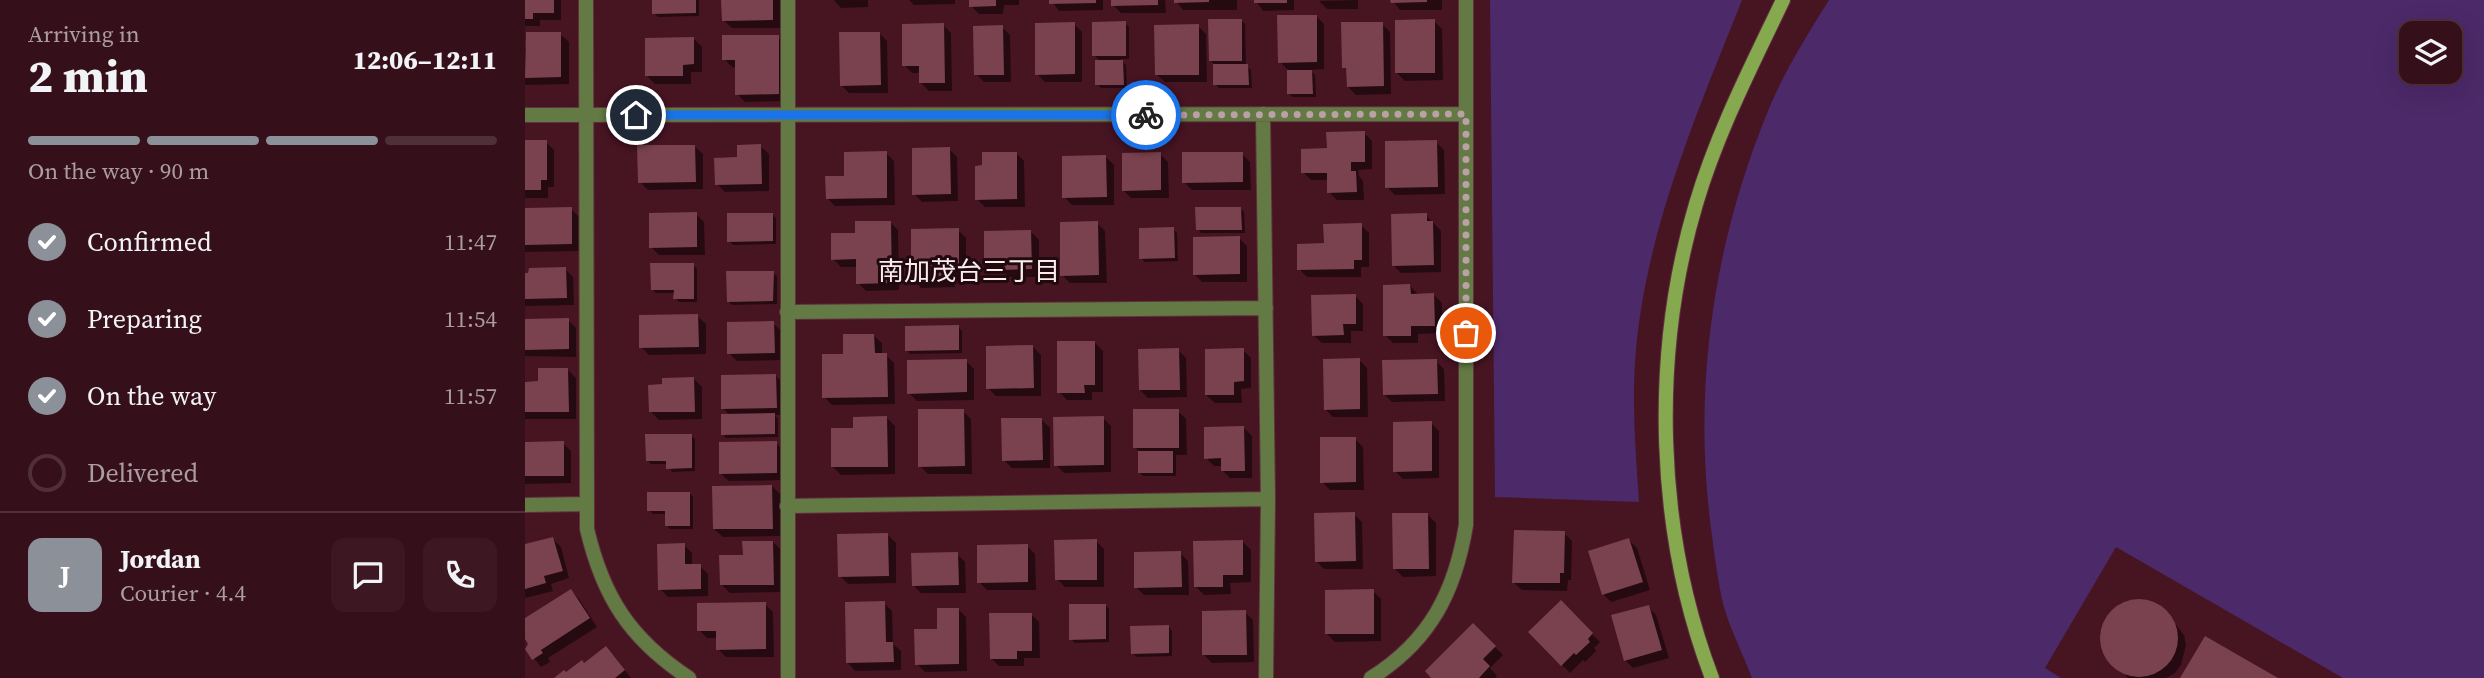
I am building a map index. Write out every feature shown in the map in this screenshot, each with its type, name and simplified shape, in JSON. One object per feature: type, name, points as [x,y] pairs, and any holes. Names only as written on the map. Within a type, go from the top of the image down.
[{"type":"street","points":[[586,0],[587,529],[605,588],[620,615],[639,639],[689,678]]},
{"type":"street","points":[[788,0],[788,678]]},
{"type":"street","points":[[1371,678],[1408,649],[1426,629],[1452,584],[1467,525],[1466,0]]},
{"type":"street","points":[[1712,678],[1683,576],[1673,514],[1667,452],[1667,390],[1672,327],[1681,266],[1696,205],[1716,146],[1783,0]]},
{"type":"street","points":[[1263,114],[1268,499],[1266,678]]},
{"type":"street","points":[[525,116],[1466,114]]},
{"type":"street","points":[[787,312],[1266,308]]},
{"type":"street","points":[[787,506],[1268,499]]},
{"type":"street","points":[[525,505],[586,504]]},
{"type":"shaded area","points":[[1490,0],[1742,0],[1674,178],[1649,269],[1640,316],[1634,380],[1639,502],[1495,497]]},
{"type":"shaded area","points":[[1829,0],[2484,0],[2484,678],[2343,678],[2116,547],[2045,668],[2061,678],[1752,678],[1729,623],[1718,579],[1706,483],[1706,376],[1711,323],[1732,218],[1747,166],[1766,116],[1795,56]]},
{"type":"building","points":[[525,0],[554,0],[554,13],[533,13],[533,19],[525,19]]},
{"type":"building","points":[[652,0],[696,0],[696,13],[652,14]]},
{"type":"building","points":[[721,0],[773,0],[773,20],[722,21]]},
{"type":"building","points":[[969,0],[996,0],[996,6],[969,7]]},
{"type":"building","points":[[1049,0],[1096,0],[1096,3],[1049,4]]},
{"type":"building","points":[[1111,0],[1158,0],[1158,5],[1111,6]]},
{"type":"building","points":[[1174,0],[1209,0],[1209,2],[1174,3]]},
{"type":"building","points":[[1254,0],[1287,0],[1287,3],[1254,3]]},
{"type":"building","points":[[1390,0],[1427,0],[1427,2],[1391,3]]},
{"type":"building","points":[[1277,15],[1317,15],[1317,62],[1278,63]]},
{"type":"building","points":[[1208,19],[1242,19],[1242,61],[1209,61]]},
{"type":"building","points":[[1435,19],[1435,73],[1395,73],[1395,20]]},
{"type":"building","points":[[1126,21],[1126,56],[1092,56],[1092,22]]},
{"type":"building","points":[[1075,22],[1075,74],[1035,75],[1035,23]]},
{"type":"building","points":[[1341,22],[1383,22],[1384,86],[1347,87],[1346,68],[1342,68]]},
{"type":"building","points":[[944,23],[945,83],[919,83],[919,66],[902,66],[902,24]]},
{"type":"building","points":[[1199,24],[1199,75],[1155,75],[1154,25]]},
{"type":"building","points":[[1003,25],[1004,75],[974,75],[973,26]]},
{"type":"building","points":[[526,32],[561,32],[561,77],[525,78]]},
{"type":"building","points":[[839,32],[880,32],[881,85],[840,86]]},
{"type":"building","points":[[722,35],[779,35],[779,94],[735,95],[735,60],[722,60]]},
{"type":"building","points":[[694,37],[694,64],[683,65],[683,76],[645,76],[645,38]]},
{"type":"building","points":[[1095,60],[1123,60],[1124,85],[1095,85]]},
{"type":"building","points":[[1213,64],[1248,64],[1249,85],[1213,85]]},
{"type":"building","points":[[1287,70],[1312,70],[1313,94],[1287,94]]},
{"type":"building","points":[[1365,131],[1365,162],[1351,162],[1351,171],[1356,171],[1357,192],[1327,193],[1327,173],[1301,173],[1301,149],[1327,148],[1326,132]]},
{"type":"building","points":[[525,140],[547,140],[547,180],[541,180],[541,190],[525,190]]},
{"type":"building","points":[[1437,140],[1438,187],[1385,188],[1385,141]]},
{"type":"building","points":[[761,144],[762,184],[715,185],[714,158],[737,157],[737,145]]},
{"type":"building","points":[[637,145],[695,145],[696,182],[638,183]]},
{"type":"building","points":[[950,147],[951,194],[912,195],[912,148]]},
{"type":"building","points":[[887,151],[887,198],[826,199],[825,176],[844,176],[844,152]]},
{"type":"building","points":[[982,152],[1017,152],[1017,199],[975,200],[975,166],[982,165]]},
{"type":"building","points":[[1161,152],[1161,190],[1122,191],[1122,153]]},
{"type":"building","points":[[1182,152],[1243,152],[1243,182],[1182,183]]},
{"type":"building","points":[[1106,155],[1107,197],[1062,198],[1062,156]]},
{"type":"building","points":[[572,207],[572,244],[525,245],[525,208]]},
{"type":"building","points":[[1195,207],[1241,207],[1242,230],[1196,230]]},
{"type":"building","points":[[697,212],[697,247],[649,248],[649,213]]},
{"type":"building","points":[[727,213],[773,213],[773,241],[727,242]]},
{"type":"building","points":[[1427,213],[1427,221],[1433,221],[1434,265],[1392,266],[1391,214]]},
{"type":"building","points":[[855,221],[891,221],[892,283],[856,284],[856,259],[831,260],[831,233],[855,233]]},
{"type":"building","points":[[1098,221],[1099,275],[1060,276],[1060,222]]},
{"type":"building","points":[[1362,223],[1362,260],[1354,260],[1354,269],[1297,270],[1297,244],[1324,243],[1323,224]]},
{"type":"building","points":[[1174,227],[1175,258],[1139,259],[1139,228]]},
{"type":"building","points":[[959,228],[959,268],[947,268],[947,280],[911,280],[911,229]]},
{"type":"building","points":[[1031,230],[1032,269],[999,270],[999,262],[984,262],[984,231]]},
{"type":"building","points":[[1240,236],[1240,274],[1193,275],[1193,237]]},
{"type":"building","points":[[650,263],[694,263],[694,299],[673,299],[674,290],[651,290]]},
{"type":"building","points":[[566,267],[567,298],[525,299],[525,273],[528,273],[529,268]]},
{"type":"building","points":[[726,271],[774,271],[773,301],[727,302]]},
{"type":"building","points":[[1410,284],[1411,294],[1434,293],[1435,326],[1411,326],[1411,336],[1383,336],[1383,285]]},
{"type":"building","points":[[1356,294],[1356,324],[1343,324],[1344,335],[1312,336],[1311,295]]},
{"type":"building","points":[[698,314],[699,347],[639,348],[639,315]]},
{"type":"building","points":[[569,318],[569,349],[525,350],[525,319]]},
{"type":"building","points":[[774,321],[775,353],[727,354],[727,322]]},
{"type":"building","points":[[959,325],[959,350],[905,351],[905,326]]},
{"type":"building","points":[[843,334],[874,334],[875,353],[887,353],[888,397],[822,398],[822,354],[843,354]]},
{"type":"building","points":[[1057,341],[1095,341],[1095,385],[1084,385],[1085,393],[1057,393]]},
{"type":"building","points":[[1033,345],[1034,388],[986,389],[986,346]]},
{"type":"building","points":[[1179,348],[1180,390],[1139,390],[1138,349]]},
{"type":"building","points":[[1244,348],[1244,381],[1234,382],[1234,395],[1205,395],[1205,349]]},
{"type":"building","points":[[1360,358],[1360,409],[1324,410],[1323,359]]},
{"type":"building","points":[[967,359],[967,392],[907,394],[907,360]]},
{"type":"building","points":[[1437,359],[1438,394],[1383,395],[1382,360]]},
{"type":"building","points":[[538,368],[568,368],[569,412],[525,412],[525,382],[538,381]]},
{"type":"building","points":[[776,374],[777,408],[721,409],[721,375]]},
{"type":"building","points":[[694,377],[695,412],[649,412],[648,385],[662,384],[662,378]]},
{"type":"building","points":[[918,409],[964,409],[965,466],[918,467]]},
{"type":"building","points":[[1133,409],[1179,409],[1179,448],[1133,448]]},
{"type":"building","points":[[775,413],[775,434],[721,435],[721,414]]},
{"type":"building","points":[[887,416],[888,467],[831,467],[831,428],[853,428],[853,417]]},
{"type":"building","points":[[1104,416],[1104,465],[1054,466],[1053,417]]},
{"type":"building","points":[[1001,418],[1042,418],[1043,460],[1002,461]]},
{"type":"building","points":[[1432,421],[1432,471],[1393,472],[1393,422]]},
{"type":"building","points":[[1244,426],[1245,471],[1221,471],[1221,458],[1204,459],[1204,427]]},
{"type":"building","points":[[645,434],[692,434],[692,468],[666,469],[666,461],[646,461]]},
{"type":"building","points":[[1320,437],[1356,437],[1356,482],[1320,483]]},
{"type":"building","points":[[564,441],[564,476],[525,476],[525,442]]},
{"type":"building","points":[[777,441],[777,473],[719,474],[719,442]]},
{"type":"building","points":[[1138,451],[1173,451],[1173,473],[1138,473]]},
{"type":"building","points":[[772,485],[773,529],[713,529],[712,486]]},
{"type":"building","points":[[647,492],[690,492],[690,526],[665,526],[665,511],[647,511]]},
{"type":"building","points":[[1355,512],[1356,561],[1315,562],[1314,513]]},
{"type":"building","points":[[1392,513],[1428,513],[1429,569],[1393,569]]},
{"type":"building","points":[[1514,530],[1565,531],[1564,573],[1560,573],[1560,583],[1512,583]]},
{"type":"building","points":[[888,533],[889,576],[838,577],[837,534]]},
{"type":"building","points":[[553,537],[563,571],[544,576],[546,583],[525,589],[525,544]]},
{"type":"building","points":[[1629,538],[1643,582],[1602,595],[1588,551]]},
{"type":"building","points":[[1097,539],[1097,580],[1055,580],[1054,540]]},
{"type":"building","points":[[1243,540],[1243,575],[1223,575],[1223,587],[1194,587],[1193,541]]},
{"type":"building","points":[[742,541],[773,541],[774,585],[720,585],[719,555],[743,555]]},
{"type":"building","points":[[685,543],[685,564],[701,564],[701,589],[658,590],[657,544]]},
{"type":"building","points":[[1028,544],[1028,582],[977,583],[977,545]]},
{"type":"building","points":[[1181,551],[1182,587],[1134,588],[1134,552]]},
{"type":"building","points":[[958,552],[959,585],[912,586],[911,553]]},
{"type":"building","points":[[571,589],[590,618],[541,650],[543,653],[532,660],[525,649],[528,644],[525,639],[525,618]]},
{"type":"building","points":[[1374,589],[1374,634],[1325,634],[1325,590]]},
{"type":"building","points":[[2139,599],[2154,602],[2171,616],[2178,638],[2175,653],[2161,670],[2139,677],[2124,674],[2107,660],[2100,638],[2103,623],[2117,606]]},
{"type":"building","points":[[1561,600],[1593,633],[1588,639],[1590,642],[1561,666],[1528,632]]},
{"type":"building","points":[[885,601],[886,642],[893,642],[894,662],[846,663],[845,602]]},
{"type":"building","points":[[766,602],[766,649],[716,650],[716,631],[697,631],[697,603]]},
{"type":"building","points":[[1069,604],[1106,604],[1106,639],[1069,640]]},
{"type":"building","points":[[1649,605],[1662,650],[1624,661],[1611,615]]},
{"type":"building","points":[[937,608],[959,608],[959,664],[915,665],[914,629],[937,629]]},
{"type":"building","points":[[1246,610],[1247,655],[1202,655],[1202,611]]},
{"type":"building","points":[[989,613],[1032,613],[1032,651],[1017,651],[1017,659],[990,659]]},
{"type":"building","points":[[1473,623],[1496,646],[1483,659],[1490,666],[1479,678],[1431,678],[1425,671]]},
{"type":"building","points":[[1169,625],[1169,653],[1131,654],[1130,626]]},
{"type":"building","points":[[2205,636],[2278,678],[2180,678]]},
{"type":"building","points":[[606,646],[625,670],[615,678],[554,678],[582,660],[584,663]]},
{"type":"way so far","points":[[1146,115],[1466,114],[1466,333]]},
{"type":"district","name":"南加茂台三丁目","points":[[969,271]]},
{"type":"route","points":[[636,115],[1146,115]]}]
